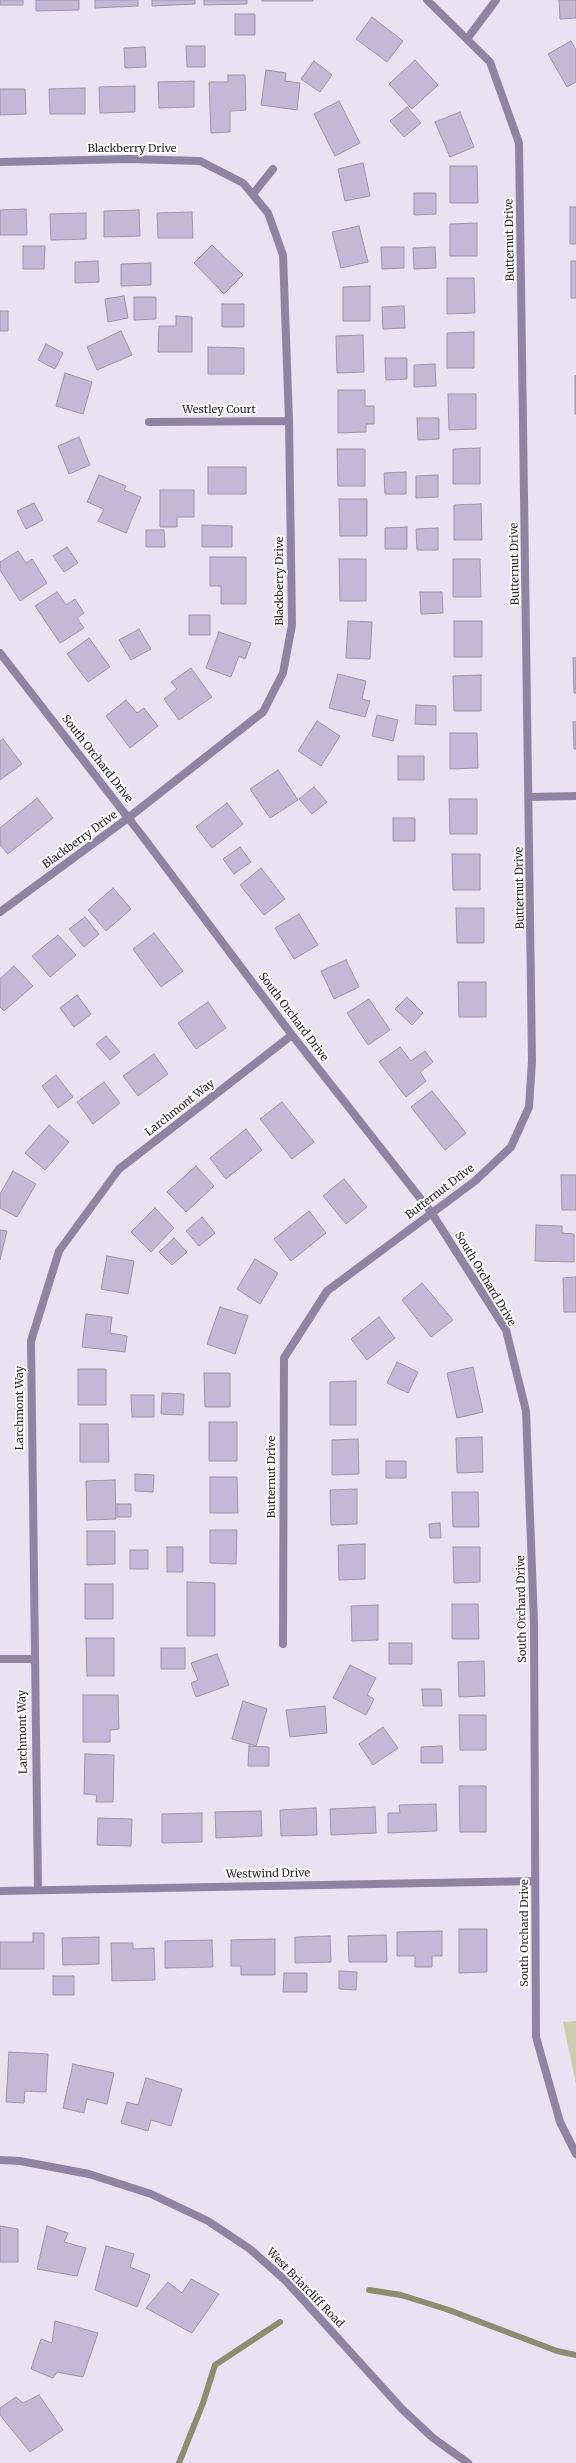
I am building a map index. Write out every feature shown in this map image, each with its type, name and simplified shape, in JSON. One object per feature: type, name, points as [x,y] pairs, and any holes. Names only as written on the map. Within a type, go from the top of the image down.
[{"type":"street","name":"Butternut Drive","points":[[283,1644],[284,1358],[327,1291],[431,1212],[475,1181],[511,1147],[529,1107],[532,1061],[530,797],[519,143],[490,62],[427,0]]},
{"type":"street","points":[[467,39],[496,0]]},
{"type":"street","name":"Blackberry Drive","points":[[0,162],[129,158],[200,161],[243,183],[268,213],[283,255],[289,421],[292,625],[283,673],[263,712],[128,818],[0,912]]},
{"type":"street","points":[[253,194],[273,169]]},
{"type":"street","name":"Westley Court","points":[[149,422],[289,421]]},
{"type":"street","name":"South Orchard Drive","points":[[0,653],[128,818],[292,1035],[431,1212],[506,1330],[526,1412],[534,1623],[536,2037],[560,2122],[576,2154]]},
{"type":"street","points":[[530,797],[576,796]]},
{"type":"street","name":"Larchmont Way","points":[[38,1889],[33,1659],[31,1341],[59,1251],[119,1169],[292,1035]]},
{"type":"street","points":[[0,1659],[33,1659]]},
{"type":"street","name":"Westwind Drive","points":[[0,1891],[38,1889],[536,1881]]},
{"type":"street","name":"West Briarcliff Road","points":[[0,2160],[20,2161],[90,2174],[151,2194],[208,2221],[250,2249],[286,2281],[402,2409],[432,2438],[468,2463]]},
{"type":"green space","points":[[576,2021],[576,2084],[563,2022]]},
{"type":"building","points":[[0,0],[23,0],[23,5],[0,5]]},
{"type":"building","points":[[36,0],[79,0],[79,10],[36,11]]},
{"type":"building","points":[[95,0],[138,0],[138,6],[95,8]]},
{"type":"building","points":[[152,0],[195,0],[195,4],[152,6]]},
{"type":"building","points":[[204,0],[247,0],[247,4],[204,5]]},
{"type":"building","points":[[313,0],[313,1],[262,1]]},
{"type":"building","points":[[559,0],[576,0],[576,18],[560,19]]},
{"type":"building","points":[[235,14],[255,14],[255,35],[235,35]]},
{"type":"building","points":[[372,17],[403,41],[387,62],[356,39]]},
{"type":"building","points":[[571,41],[576,50],[576,82],[567,87],[548,54]]},
{"type":"building","points":[[186,46],[205,46],[205,67],[187,67]]},
{"type":"building","points":[[145,47],[146,67],[125,68],[124,48]]},
{"type":"building","points":[[415,60],[438,85],[412,109],[389,84]]},
{"type":"building","points":[[314,61],[332,75],[320,92],[301,79]]},
{"type":"building","points":[[266,70],[286,73],[285,81],[300,83],[297,110],[261,105]]},
{"type":"building","points":[[228,75],[245,75],[246,110],[230,111],[230,132],[211,133],[209,82],[228,82]]},
{"type":"building","points":[[194,81],[194,107],[159,108],[158,82]]},
{"type":"building","points":[[135,86],[135,112],[100,113],[99,87]]},
{"type":"building","points":[[85,88],[85,114],[50,114],[49,89]]},
{"type":"building","points":[[0,89],[25,89],[26,114],[0,115]]},
{"type":"building","points":[[339,101],[360,143],[335,156],[314,114]]},
{"type":"building","points":[[407,107],[421,123],[404,137],[390,121]]},
{"type":"building","points":[[460,112],[474,147],[450,157],[435,122]]},
{"type":"building","points":[[363,163],[370,196],[345,201],[338,169]]},
{"type":"building","points":[[450,166],[477,166],[478,203],[450,203]]},
{"type":"building","points":[[414,193],[436,193],[436,214],[414,215]]},
{"type":"building","points":[[570,207],[576,207],[576,244],[570,244]]},
{"type":"building","points":[[26,209],[27,235],[0,235],[0,210]]},
{"type":"building","points":[[139,210],[140,236],[104,237],[104,211]]},
{"type":"building","points":[[192,212],[193,238],[158,238],[157,213]]},
{"type":"building","points":[[86,213],[86,239],[51,240],[50,214]]},
{"type":"building","points":[[477,223],[477,256],[450,256],[450,224]]},
{"type":"building","points":[[359,226],[368,262],[341,268],[332,232]]},
{"type":"building","points":[[212,245],[243,275],[224,294],[194,263]]},
{"type":"building","points":[[23,246],[45,246],[44,269],[23,269]]},
{"type":"building","points":[[381,247],[404,247],[404,268],[382,269]]},
{"type":"building","points":[[435,247],[436,268],[414,269],[413,248]]},
{"type":"building","points":[[98,261],[99,282],[75,283],[75,262]]},
{"type":"building","points":[[571,261],[576,261],[576,298],[571,298]]},
{"type":"building","points":[[151,263],[151,285],[121,286],[121,264]]},
{"type":"building","points":[[447,278],[474,278],[475,313],[447,314]]},
{"type":"building","points":[[370,286],[370,321],[343,321],[343,287]]},
{"type":"building","points":[[124,296],[128,318],[108,322],[105,299]]},
{"type":"building","points":[[134,297],[156,297],[156,319],[134,320]]},
{"type":"building","points":[[222,304],[244,304],[244,327],[222,327]]},
{"type":"building","points":[[404,306],[405,328],[383,329],[382,307]]},
{"type":"building","points":[[0,311],[8,311],[8,331],[0,331]]},
{"type":"building","points":[[176,316],[192,317],[192,352],[158,352],[159,326],[176,326]]},
{"type":"building","points":[[121,331],[132,355],[97,370],[87,347]]},
{"type":"building","points":[[474,332],[474,368],[447,368],[447,333]]},
{"type":"building","points":[[363,335],[364,372],[337,373],[336,336]]},
{"type":"building","points":[[46,344],[63,353],[55,369],[38,360]]},
{"type":"building","points":[[208,347],[244,348],[244,374],[208,374]]},
{"type":"building","points":[[385,358],[407,358],[407,379],[386,380]]},
{"type":"building","points":[[435,364],[436,386],[414,387],[414,365]]},
{"type":"building","points":[[65,373],[92,382],[83,414],[56,406]]},
{"type":"building","points":[[576,376],[576,414],[575,414]]},
{"type":"building","points":[[338,390],[365,390],[365,406],[374,406],[374,424],[366,424],[366,432],[338,433]]},
{"type":"building","points":[[448,394],[476,394],[476,429],[449,430]]},
{"type":"building","points":[[417,418],[439,418],[439,439],[418,440]]},
{"type":"building","points":[[79,437],[90,465],[69,474],[58,446]]},
{"type":"building","points":[[480,448],[480,484],[453,484],[453,449]]},
{"type":"building","points":[[337,449],[365,449],[365,486],[338,486]]},
{"type":"building","points":[[208,467],[246,467],[246,494],[208,494]]},
{"type":"building","points":[[406,472],[406,494],[385,494],[384,473]]},
{"type":"building","points":[[99,475],[126,486],[124,490],[141,497],[126,533],[98,521],[104,509],[87,502]]},
{"type":"building","points":[[438,475],[438,497],[416,498],[416,476]]},
{"type":"building","points":[[160,490],[194,490],[194,517],[177,517],[177,527],[160,527]]},
{"type":"building","points":[[339,499],[367,499],[367,536],[340,536]]},
{"type":"building","points":[[34,503],[43,520],[26,529],[17,511]]},
{"type":"building","points":[[481,504],[482,540],[454,540],[454,505]]},
{"type":"building","points":[[202,525],[232,526],[232,547],[202,547]]},
{"type":"building","points":[[407,527],[407,549],[385,549],[385,528]]},
{"type":"building","points":[[438,528],[438,550],[417,550],[416,529]]},
{"type":"building","points":[[146,530],[164,530],[165,547],[146,547]]},
{"type":"building","points":[[67,547],[78,563],[64,572],[53,556]]},
{"type":"building","points":[[18,551],[26,563],[32,559],[47,583],[20,601],[0,570],[0,562]]},
{"type":"building","points":[[210,557],[246,557],[246,604],[221,604],[221,586],[210,586]]},
{"type":"building","points":[[339,559],[366,559],[366,601],[340,601]]},
{"type":"building","points":[[453,559],[480,559],[481,597],[453,597]]},
{"type":"building","points":[[57,592],[66,605],[75,599],[84,613],[77,618],[84,628],[60,643],[35,606]]},
{"type":"building","points":[[420,592],[442,592],[443,613],[421,614]]},
{"type":"building","points":[[189,615],[210,615],[210,635],[189,635]]},
{"type":"building","points":[[348,621],[372,622],[370,659],[346,658]]},
{"type":"building","points":[[454,621],[482,621],[482,657],[454,657]]},
{"type":"building","points":[[139,629],[151,649],[131,660],[119,640]]},
{"type":"building","points":[[219,632],[251,643],[245,659],[239,656],[231,677],[206,668]]},
{"type":"building","points":[[89,638],[110,667],[88,682],[67,654]]},
{"type":"building","points":[[573,658],[576,658],[576,693],[574,693]]},
{"type":"building","points":[[191,668],[212,697],[179,720],[164,699],[177,689],[171,682]]},
{"type":"building","points":[[338,674],[366,681],[362,699],[370,701],[365,717],[329,708]]},
{"type":"building","points":[[481,675],[481,711],[454,711],[453,676]]},
{"type":"building","points":[[126,700],[137,713],[144,708],[158,726],[130,748],[106,716]]},
{"type":"building","points":[[416,705],[436,706],[436,725],[415,724]]},
{"type":"building","points":[[377,715],[398,720],[393,741],[372,736]]},
{"type":"building","points":[[317,721],[340,736],[321,766],[298,751]]},
{"type":"building","points":[[573,722],[576,722],[576,749],[574,749]]},
{"type":"building","points":[[450,733],[477,733],[478,768],[450,769]]},
{"type":"building","points":[[3,739],[22,764],[0,780],[0,741]]},
{"type":"building","points":[[398,756],[424,756],[424,780],[398,780]]},
{"type":"building","points":[[278,770],[298,800],[270,818],[250,789]]},
{"type":"building","points":[[314,787],[327,802],[312,814],[299,799]]},
{"type":"building","points":[[37,798],[53,818],[8,854],[0,845],[0,828]]},
{"type":"building","points":[[449,799],[477,799],[477,834],[450,834]]},
{"type":"building","points":[[227,803],[243,824],[212,848],[196,827]]},
{"type":"building","points":[[393,818],[415,818],[415,841],[393,841]]},
{"type":"building","points":[[240,847],[251,862],[234,874],[223,859]]},
{"type":"building","points":[[452,854],[480,854],[480,890],[453,890]]},
{"type":"building","points":[[261,868],[285,899],[264,915],[240,885]]},
{"type":"building","points":[[113,888],[131,909],[106,931],[88,910]]},
{"type":"building","points":[[456,908],[484,908],[484,943],[457,943]]},
{"type":"building","points":[[299,914],[318,945],[294,959],[275,928]]},
{"type":"building","points":[[85,917],[99,934],[84,947],[69,929]]},
{"type":"building","points":[[154,933],[183,971],[161,987],[133,949]]},
{"type":"building","points":[[58,935],[76,955],[50,977],[32,956]]},
{"type":"building","points":[[346,960],[359,987],[334,999],[321,971]]},
{"type":"building","points":[[14,966],[33,986],[4,1011],[0,1007],[0,979]]},
{"type":"building","points":[[458,982],[486,982],[486,1017],[459,1017]]},
{"type":"building","points":[[77,995],[91,1014],[74,1027],[60,1008]]},
{"type":"building","points":[[407,997],[423,1013],[412,1025],[395,1009]]},
{"type":"building","points":[[369,999],[390,1030],[368,1045],[347,1013]]},
{"type":"building","points":[[208,1002],[226,1028],[196,1049],[178,1023]]},
{"type":"building","points":[[106,1036],[120,1052],[110,1060],[96,1044]]},
{"type":"building","points":[[400,1047],[411,1061],[425,1051],[433,1062],[420,1072],[426,1081],[406,1097],[379,1062]]},
{"type":"building","points":[[154,1054],[168,1074],[138,1096],[123,1076]]},
{"type":"building","points":[[56,1075],[73,1097],[58,1108],[42,1086]]},
{"type":"building","points":[[104,1082],[120,1103],[93,1124],[77,1102]]},
{"type":"building","points":[[432,1091],[466,1133],[445,1150],[411,1107]]},
{"type":"building","points":[[282,1102],[314,1142],[292,1159],[260,1119]]},
{"type":"building","points":[[49,1125],[69,1142],[45,1170],[25,1153]]},
{"type":"building","points":[[246,1129],[262,1150],[226,1179],[210,1158]]},
{"type":"building","points":[[196,1166],[214,1186],[186,1212],[167,1192]]},
{"type":"building","points":[[13,1171],[36,1184],[17,1217],[0,1208],[0,1194]]},
{"type":"building","points":[[561,1175],[576,1175],[576,1210],[562,1210]]},
{"type":"building","points":[[344,1179],[367,1207],[346,1224],[323,1196]]},
{"type":"building","points":[[155,1208],[174,1228],[151,1252],[131,1232]]},
{"type":"building","points":[[309,1211],[326,1233],[291,1261],[274,1239]]},
{"type":"building","points":[[202,1217],[215,1233],[199,1246],[186,1231]]},
{"type":"building","points":[[536,1225],[562,1226],[562,1233],[574,1234],[574,1262],[535,1261]]},
{"type":"building","points":[[0,1230],[7,1231],[0,1260]]},
{"type":"building","points":[[174,1238],[187,1252],[172,1265],[159,1252]]},
{"type":"building","points":[[107,1256],[134,1261],[128,1294],[101,1289]]},
{"type":"building","points":[[255,1259],[278,1273],[260,1304],[237,1289]]},
{"type":"building","points":[[576,1277],[576,1312],[564,1312],[563,1278]]},
{"type":"building","points":[[422,1283],[453,1320],[431,1337],[402,1300]]},
{"type":"building","points":[[220,1307],[248,1316],[235,1354],[207,1344]]},
{"type":"building","points":[[86,1314],[112,1317],[110,1333],[127,1336],[125,1352],[82,1347]]},
{"type":"building","points":[[379,1317],[395,1338],[367,1360],[351,1339]]},
{"type":"building","points":[[397,1362],[418,1372],[408,1393],[387,1383]]},
{"type":"building","points":[[473,1367],[483,1412],[457,1418],[447,1373]]},
{"type":"building","points":[[78,1369],[106,1369],[106,1405],[78,1405]]},
{"type":"building","points":[[204,1373],[230,1373],[230,1407],[205,1407]]},
{"type":"building","points":[[356,1381],[356,1425],[330,1425],[330,1382]]},
{"type":"building","points":[[162,1393],[184,1394],[183,1415],[161,1414]]},
{"type":"building","points":[[131,1395],[154,1395],[154,1417],[132,1417]]},
{"type":"building","points":[[209,1422],[237,1422],[237,1461],[209,1461]]},
{"type":"building","points":[[80,1424],[108,1424],[109,1462],[80,1462]]},
{"type":"building","points":[[482,1437],[483,1472],[457,1473],[456,1438]]},
{"type":"building","points":[[358,1439],[359,1474],[332,1475],[332,1440]]},
{"type":"building","points":[[386,1461],[406,1461],[406,1478],[386,1478]]},
{"type":"building","points":[[135,1474],[154,1475],[153,1492],[135,1491]]},
{"type":"building","points":[[210,1477],[237,1477],[238,1513],[210,1513]]},
{"type":"building","points":[[115,1480],[116,1519],[87,1520],[86,1481]]},
{"type":"building","points":[[357,1489],[357,1524],[331,1525],[330,1490]]},
{"type":"building","points":[[452,1492],[478,1492],[479,1527],[453,1527]]},
{"type":"building","points":[[117,1504],[131,1504],[131,1517],[117,1517]]},
{"type":"building","points":[[440,1523],[441,1538],[430,1538],[429,1524]]},
{"type":"building","points":[[210,1530],[237,1530],[236,1564],[210,1563]]},
{"type":"building","points":[[87,1531],[115,1531],[115,1564],[87,1565]]},
{"type":"building","points":[[365,1544],[365,1579],[339,1580],[338,1545]]},
{"type":"building","points":[[167,1547],[183,1547],[183,1572],[167,1572]]},
{"type":"building","points":[[453,1547],[480,1547],[480,1582],[454,1583]]},
{"type":"building","points":[[130,1550],[148,1550],[148,1569],[130,1569]]},
{"type":"building","points":[[187,1582],[215,1583],[215,1636],[187,1636]]},
{"type":"building","points":[[85,1584],[113,1584],[113,1619],[85,1619]]},
{"type":"building","points":[[452,1604],[478,1604],[479,1639],[452,1639]]},
{"type":"building","points":[[378,1605],[378,1640],[352,1641],[351,1606]]},
{"type":"building","points":[[86,1638],[114,1638],[114,1676],[87,1676]]},
{"type":"building","points":[[389,1643],[412,1643],[412,1664],[389,1664]]},
{"type":"building","points":[[161,1648],[185,1648],[185,1669],[161,1669]]},
{"type":"building","points":[[217,1654],[229,1685],[196,1697],[191,1683],[198,1680],[191,1663]]},
{"type":"building","points":[[484,1661],[485,1696],[459,1697],[458,1662]]},
{"type":"building","points":[[350,1665],[376,1678],[367,1695],[374,1699],[366,1715],[333,1698]]},
{"type":"building","points":[[422,1689],[441,1689],[442,1706],[423,1706]]},
{"type":"building","points":[[83,1695],[118,1695],[119,1729],[110,1730],[110,1742],[83,1742]]},
{"type":"building","points":[[243,1701],[267,1709],[256,1746],[232,1739]]},
{"type":"building","points":[[325,1706],[327,1733],[290,1737],[286,1710]]},
{"type":"building","points":[[459,1715],[486,1715],[486,1750],[460,1750]]},
{"type":"building","points":[[383,1727],[398,1748],[373,1765],[359,1744]]},
{"type":"building","points":[[249,1746],[269,1747],[269,1766],[248,1766]]},
{"type":"building","points":[[442,1746],[443,1763],[421,1763],[421,1747]]},
{"type":"building","points":[[85,1754],[114,1755],[113,1802],[96,1802],[97,1795],[84,1794]]},
{"type":"building","points":[[459,1786],[486,1786],[486,1832],[460,1832]]},
{"type":"building","points":[[436,1804],[437,1831],[388,1833],[388,1813],[400,1813],[399,1805]]},
{"type":"building","points":[[375,1807],[376,1833],[331,1835],[330,1809]]},
{"type":"building","points":[[316,1808],[317,1835],[281,1836],[280,1810]]},
{"type":"building","points":[[261,1811],[262,1836],[216,1838],[215,1812]]},
{"type":"building","points":[[202,1813],[202,1842],[162,1843],[162,1814]]},
{"type":"building","points":[[98,1818],[132,1819],[131,1846],[97,1845]]},
{"type":"building","points":[[459,1929],[487,1929],[487,1972],[459,1973]]},
{"type":"building","points":[[442,1931],[442,1956],[432,1956],[432,1967],[415,1967],[415,1956],[397,1956],[397,1932]]},
{"type":"building","points":[[33,1933],[44,1933],[44,1969],[0,1969],[0,1942],[33,1942]]},
{"type":"building","points":[[386,1935],[387,1962],[349,1962],[348,1936]]},
{"type":"building","points":[[330,1936],[331,1962],[295,1963],[295,1937]]},
{"type":"building","points":[[99,1937],[99,1964],[63,1965],[62,1938]]},
{"type":"building","points":[[275,1939],[275,1975],[241,1975],[241,1966],[231,1966],[231,1940]]},
{"type":"building","points":[[212,1940],[213,1967],[165,1968],[165,1941]]},
{"type":"building","points":[[111,1943],[133,1943],[133,1949],[154,1948],[155,1980],[112,1981]]},
{"type":"building","points":[[339,1971],[357,1972],[356,1990],[339,1989]]},
{"type":"building","points":[[284,1973],[307,1973],[307,1992],[283,1992]]},
{"type":"building","points":[[53,1976],[74,1976],[74,1995],[53,1995]]},
{"type":"building","points":[[9,2052],[48,2054],[46,2092],[25,2091],[24,2103],[6,2102]]},
{"type":"building","points":[[73,2064],[114,2073],[107,2104],[87,2099],[84,2113],[63,2108]]},
{"type":"building","points":[[146,2078],[182,2089],[171,2126],[151,2120],[148,2131],[121,2123],[127,2102],[138,2105]]},
{"type":"building","points":[[0,2226],[18,2229],[18,2262],[0,2262]]},
{"type":"building","points":[[47,2226],[68,2233],[64,2242],[86,2248],[77,2276],[37,2269]]},
{"type":"building","points":[[106,2246],[134,2254],[130,2267],[150,2275],[137,2307],[95,2290]]},
{"type":"building","points":[[191,2279],[219,2294],[192,2333],[146,2308],[168,2282],[182,2293]]},
{"type":"building","points":[[55,2321],[98,2333],[83,2377],[57,2372],[53,2378],[31,2369],[41,2339],[52,2343]]},
{"type":"building","points":[[39,2395],[63,2430],[30,2452],[0,2415],[0,2408],[16,2397],[23,2403]]},
{"type":"waterway","points":[[369,2290],[401,2295],[449,2310],[557,2351],[576,2355]]},
{"type":"waterway","points":[[179,2463],[203,2403],[215,2365],[280,2322]]}]
